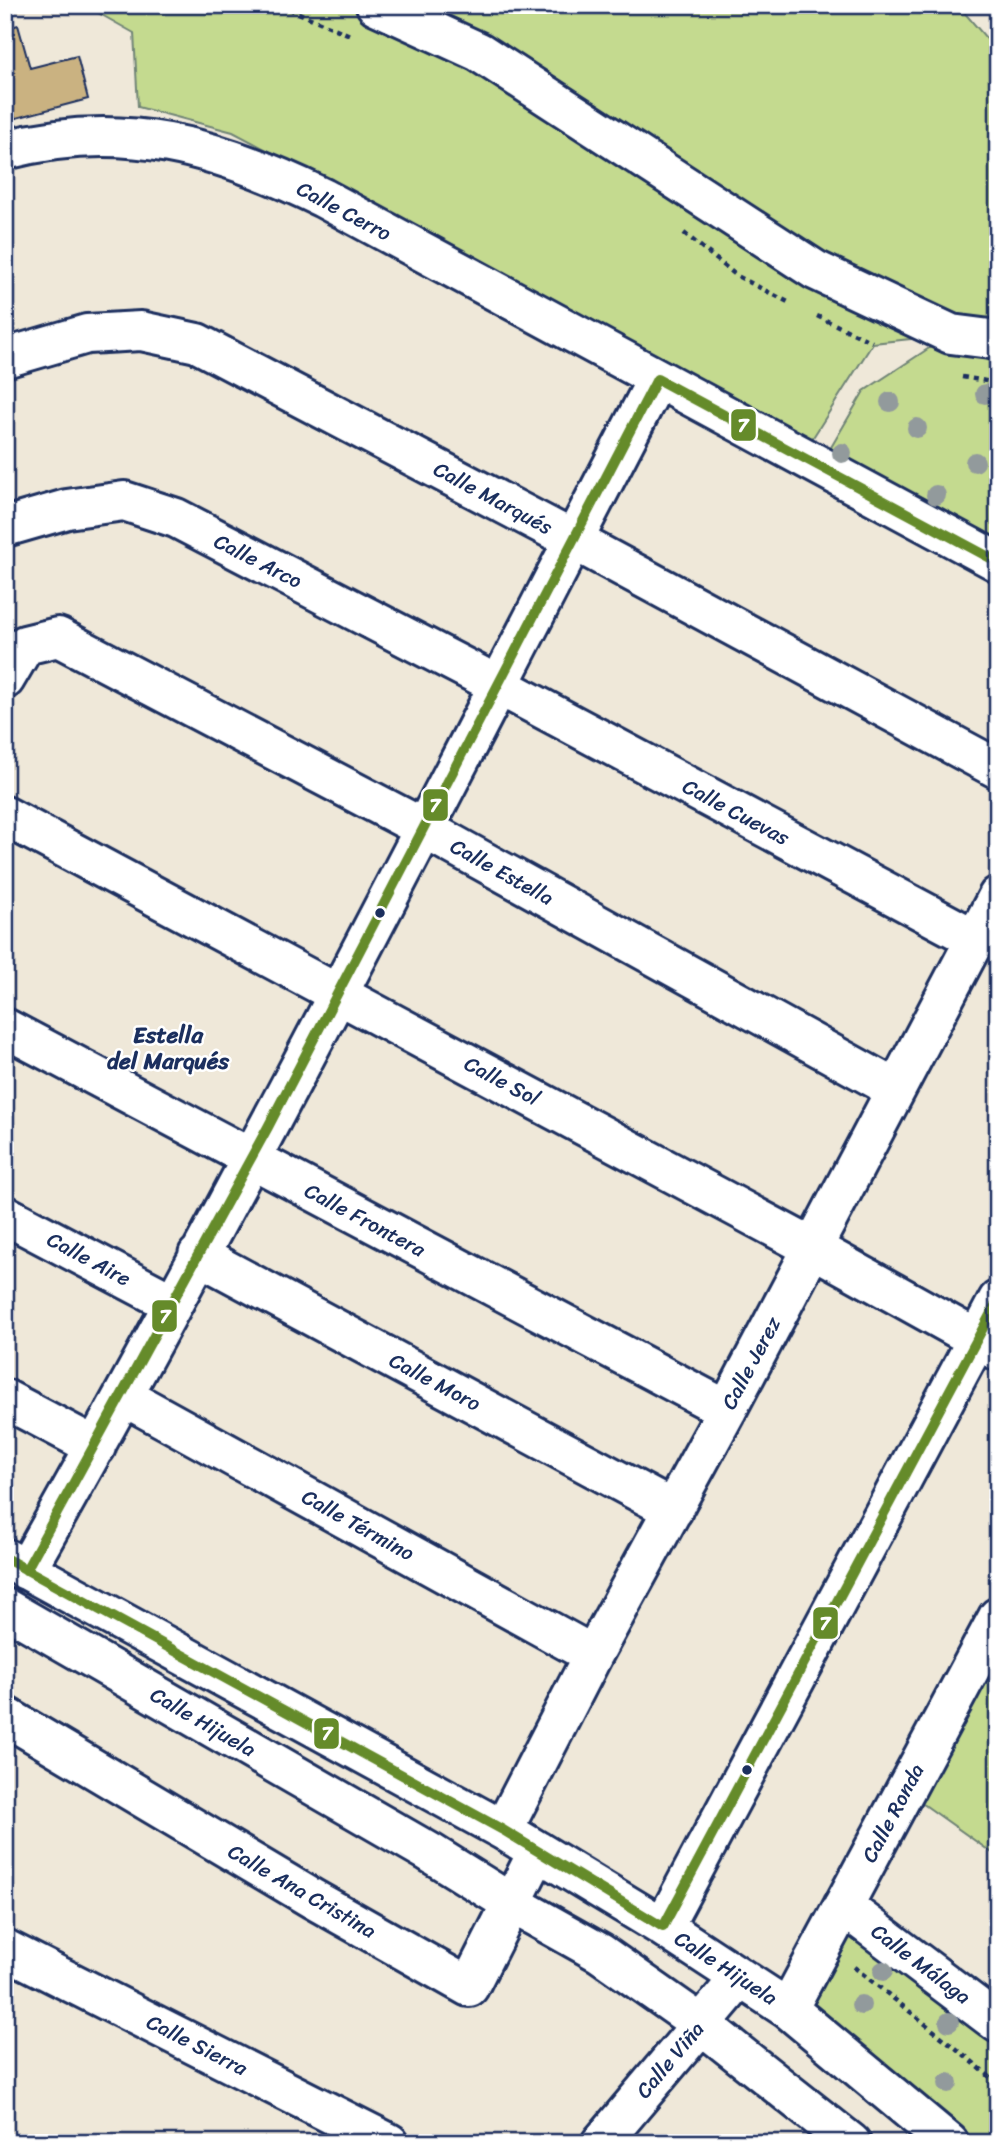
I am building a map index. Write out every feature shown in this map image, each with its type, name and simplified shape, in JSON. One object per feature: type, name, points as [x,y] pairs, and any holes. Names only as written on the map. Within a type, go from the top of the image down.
[{"type":"street","points":[[376,5],[479,52],[815,270],[951,334],[998,340]]},
{"type":"street","name":"Calle Cerro","points":[[5,150],[34,142],[79,137],[138,138],[185,145],[271,173],[323,198],[998,562]]},
{"type":"street","name":"Calle Marqués","points":[[5,358],[87,334],[141,331],[197,343],[573,540],[998,769]]},
{"type":"street","points":[[16,1564],[96,1447],[250,1159],[657,379]]},
{"type":"street","name":"Calle Arco","points":[[5,527],[67,509],[124,501],[176,518],[498,685]]},
{"type":"street","name":"Calle Estella","points":[[5,679],[25,645],[58,637],[423,828],[895,1089]]},
{"type":"street","name":"Calle Cuevas","points":[[498,685],[975,939]]},
{"type":"street","name":"Calle Sol","points":[[5,816],[811,1247],[987,1345]]},
{"type":"street","name":"Calle Jerez","points":[[503,1830],[593,1655],[727,1410],[998,896]]},
{"type":"street","name":"Calle Frontera","points":[[5,1028],[727,1410]]},
{"type":"street","name":"Calle Aire","points":[[5,1214],[173,1303]]},
{"type":"street","name":"Calle Moro","points":[[198,1255],[673,1510]]},
{"type":"street","points":[[663,1927],[987,1345],[998,1300]]},
{"type":"street","name":"Calle Término","points":[[123,1395],[593,1655]]},
{"type":"street","points":[[5,1399],[96,1447]]},
{"type":"street","name":"Calle Hijuela","points":[[16,1564],[503,1830],[663,1927],[788,2009],[949,2143]]},
{"type":"street","name":"Calle Hijuela","points":[[5,1608],[600,1953],[701,2024],[851,2143]]},
{"type":"street","name":"Calle Ronda","points":[[788,2009],[998,1617]]},
{"type":"street","name":"Calle Ana Cristina","points":[[5,1716],[313,1899],[468,1987],[538,1851]]},
{"type":"street","name":"Calle Málaga","points":[[843,1906],[998,2023]]},
{"type":"street","name":"Calle Sierra","points":[[5,1949],[389,2143]]},
{"type":"street","name":"Calle Viña","points":[[601,2143],[740,1978]]},
{"type":"path","points":[[823,1943],[998,2084]]},
{"type":"green space","points":[[84,5],[958,5],[998,52],[998,562],[820,466],[864,391],[949,335],[873,343],[812,439],[233,132],[138,107],[134,33]]},
{"type":"green space","points":[[998,1647],[998,1857],[905,1791]]},
{"type":"green space","points":[[843,1906],[998,2023],[998,2143],[949,2143],[788,2009]]},
{"type":"building","points":[[18,25],[30,68],[77,56],[88,99],[5,121],[5,29]]},
{"type":"transit line","name":"7","points":[[26,1570],[268,1127],[657,379],[998,562]]},
{"type":"transit line","name":"7","points":[[5,1558],[503,1830],[663,1927],[998,1300]]},
{"type":"district","name":"Estella del Marqués","points":[[168,1048]]}]
